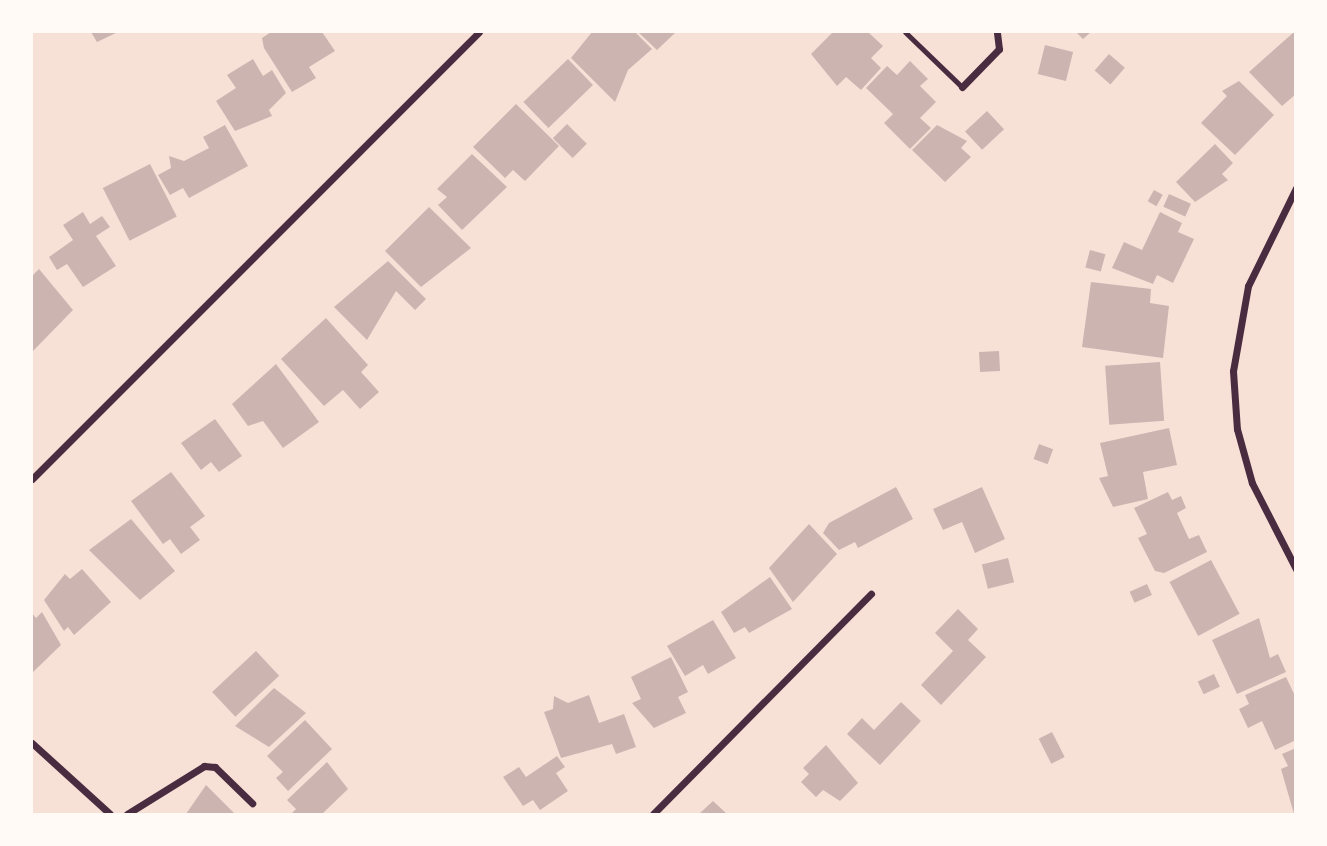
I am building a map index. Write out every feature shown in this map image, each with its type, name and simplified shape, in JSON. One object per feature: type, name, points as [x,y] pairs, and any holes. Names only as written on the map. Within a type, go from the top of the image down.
[{"type":"street","points":[[32,479],[479,32]]},
{"type":"street","points":[[962,87],[999,50],[997,32]]},
{"type":"street","points":[[1296,188],[1248,286],[1233,371],[1237,429],[1252,484],[1296,569]]},
{"type":"street","points":[[653,814],[871,594]]},
{"type":"street","points":[[32,743],[110,814]]},
{"type":"street","points":[[127,814],[204,766],[215,767],[251,803]]},
{"type":"lane","points":[[905,32],[962,87]]},
{"type":"building","points":[[91,32],[118,32],[97,42]]},
{"type":"building","points":[[271,32],[322,32],[335,51],[309,67],[316,78],[292,92],[264,48],[262,38]]},
{"type":"building","points":[[592,32],[635,32],[652,49],[628,70],[615,102],[571,58]]},
{"type":"building","points":[[638,32],[676,32],[657,50]]},
{"type":"building","points":[[833,32],[868,32],[883,46],[871,58],[881,68],[861,90],[846,77],[837,86],[811,54]]},
{"type":"building","points":[[1076,32],[1091,32],[1083,39]]},
{"type":"building","points":[[1294,32],[1296,94],[1282,106],[1249,72]]},
{"type":"building","points":[[1045,45],[1073,52],[1066,81],[1038,74]]},
{"type":"building","points":[[1109,54],[1125,68],[1110,84],[1095,71]]},
{"type":"building","points":[[253,59],[263,76],[272,70],[286,93],[269,110],[272,116],[235,131],[216,101],[236,88],[227,75]]},
{"type":"building","points":[[568,59],[593,85],[548,128],[523,102]]},
{"type":"building","points":[[910,61],[928,79],[920,86],[936,102],[920,118],[931,128],[910,149],[884,123],[893,114],[866,88],[887,66],[897,75]]},
{"type":"building","points":[[1239,81],[1274,115],[1235,155],[1201,123],[1227,96],[1222,91]]},
{"type":"building","points":[[516,104],[559,146],[525,181],[513,170],[505,178],[473,147]]},
{"type":"building","points":[[987,111],[1004,129],[982,150],[965,131]]},
{"type":"building","points":[[567,124],[587,144],[573,158],[553,138]]},
{"type":"building","points":[[225,125],[248,166],[189,198],[183,188],[170,195],[158,175],[171,168],[169,156],[184,161],[209,148],[203,137]]},
{"type":"building","points":[[937,125],[967,141],[961,148],[971,157],[945,182],[912,150]]},
{"type":"building","points":[[1215,144],[1233,163],[1222,174],[1228,180],[1195,202],[1176,182]]},
{"type":"building","points":[[472,154],[507,187],[462,230],[438,205],[447,197],[437,189]]},
{"type":"building","points":[[150,164],[177,217],[130,241],[103,188]]},
{"type":"building","points":[[1154,190],[1163,195],[1156,206],[1148,201]]},
{"type":"building","points":[[1169,194],[1191,204],[1185,217],[1163,207]]},
{"type":"building","points":[[429,207],[471,248],[421,287],[385,251]]},
{"type":"building","points":[[83,212],[90,224],[102,216],[110,227],[96,236],[116,266],[83,287],[67,264],[57,270],[49,257],[73,240],[63,225]]},
{"type":"building","points":[[1160,212],[1182,223],[1178,232],[1194,239],[1173,283],[1157,275],[1153,284],[1112,268],[1124,242],[1142,250]]},
{"type":"building","points":[[1090,250],[1105,254],[1101,272],[1085,267]]},
{"type":"building","points":[[388,261],[426,299],[415,310],[396,291],[367,340],[334,307]]},
{"type":"building","points":[[39,269],[73,310],[33,351],[32,276]]},
{"type":"building","points":[[1091,282],[1151,289],[1150,303],[1169,306],[1163,358],[1082,347]]},
{"type":"building","points":[[326,318],[368,365],[361,372],[379,392],[360,409],[343,390],[324,406],[281,359]]},
{"type":"building","points":[[999,351],[1000,371],[980,372],[979,352]]},
{"type":"building","points":[[1160,362],[1164,421],[1109,425],[1105,366]]},
{"type":"building","points":[[276,364],[319,422],[283,448],[263,421],[248,426],[232,404]]},
{"type":"building","points":[[215,419],[242,456],[219,472],[211,462],[201,470],[181,443]]},
{"type":"building","points":[[1169,428],[1177,465],[1143,472],[1148,499],[1113,507],[1099,478],[1108,476],[1100,443]]},
{"type":"building","points":[[1039,444],[1053,449],[1048,464],[1034,459]]},
{"type":"building","points":[[171,472],[205,516],[190,527],[200,540],[181,554],[170,539],[163,544],[131,501]]},
{"type":"building","points":[[896,487],[913,519],[858,548],[855,542],[839,550],[823,533],[829,523]]},
{"type":"building","points":[[982,487],[1005,539],[975,553],[962,522],[943,530],[933,509]]},
{"type":"building","points":[[1168,492],[1172,500],[1181,496],[1186,508],[1177,513],[1189,539],[1199,535],[1207,552],[1164,573],[1155,571],[1138,538],[1147,534],[1134,508]]},
{"type":"building","points":[[131,519],[175,571],[140,600],[89,550]]},
{"type":"building","points":[[809,524],[837,554],[793,602],[769,568]]},
{"type":"building","points":[[1008,558],[1014,582],[988,589],[982,565]]},
{"type":"building","points":[[1211,560],[1240,614],[1198,636],[1170,582]]},
{"type":"building","points":[[82,569],[111,602],[74,635],[68,627],[64,631],[44,600],[65,574],[70,579]]},
{"type":"building","points":[[770,577],[792,609],[749,633],[745,627],[734,633],[721,612]]},
{"type":"building","points":[[1147,584],[1152,595],[1135,603],[1130,592]]},
{"type":"building","points":[[958,609],[978,629],[968,640],[986,657],[941,705],[921,685],[953,651],[935,633]]},
{"type":"building","points":[[42,612],[61,645],[32,673],[32,613],[36,618]]},
{"type":"building","points":[[1259,618],[1270,658],[1278,654],[1286,672],[1237,694],[1212,640]]},
{"type":"building","points":[[713,620],[736,658],[708,674],[703,665],[685,676],[667,646]]},
{"type":"building","points":[[256,651],[279,676],[235,717],[212,692]]},
{"type":"building","points":[[671,657],[688,692],[678,697],[686,713],[654,728],[632,703],[641,699],[631,677]]},
{"type":"building","points":[[1214,674],[1220,687],[1204,694],[1198,682]]},
{"type":"building","points":[[1286,677],[1296,698],[1296,740],[1275,750],[1262,721],[1248,728],[1239,709],[1249,704],[1245,695]]},
{"type":"building","points":[[274,688],[306,713],[269,747],[235,726]]},
{"type":"building","points":[[589,695],[599,723],[624,714],[636,747],[616,754],[612,744],[561,758],[544,712],[553,709],[554,696],[568,703]]},
{"type":"building","points":[[901,702],[921,721],[880,765],[847,734],[862,718],[874,730]]},
{"type":"building","points":[[305,720],[332,749],[288,791],[276,778],[283,772],[267,756]]},
{"type":"building","points":[[1052,732],[1065,757],[1051,764],[1039,739]]},
{"type":"building","points":[[826,745],[858,783],[840,801],[823,790],[816,797],[801,782],[809,774],[803,768]]},
{"type":"building","points":[[1296,748],[1294,814],[1281,769],[1288,766],[1282,754]]},
{"type":"building","points":[[557,756],[565,767],[556,773],[568,791],[540,810],[533,800],[523,806],[503,777],[519,767],[526,777]]},
{"type":"building","points":[[327,762],[348,789],[322,814],[291,814],[296,809],[287,800]]},
{"type":"building","points":[[206,785],[235,814],[186,814]]},
{"type":"building","points":[[713,801],[727,814],[699,814]]}]
